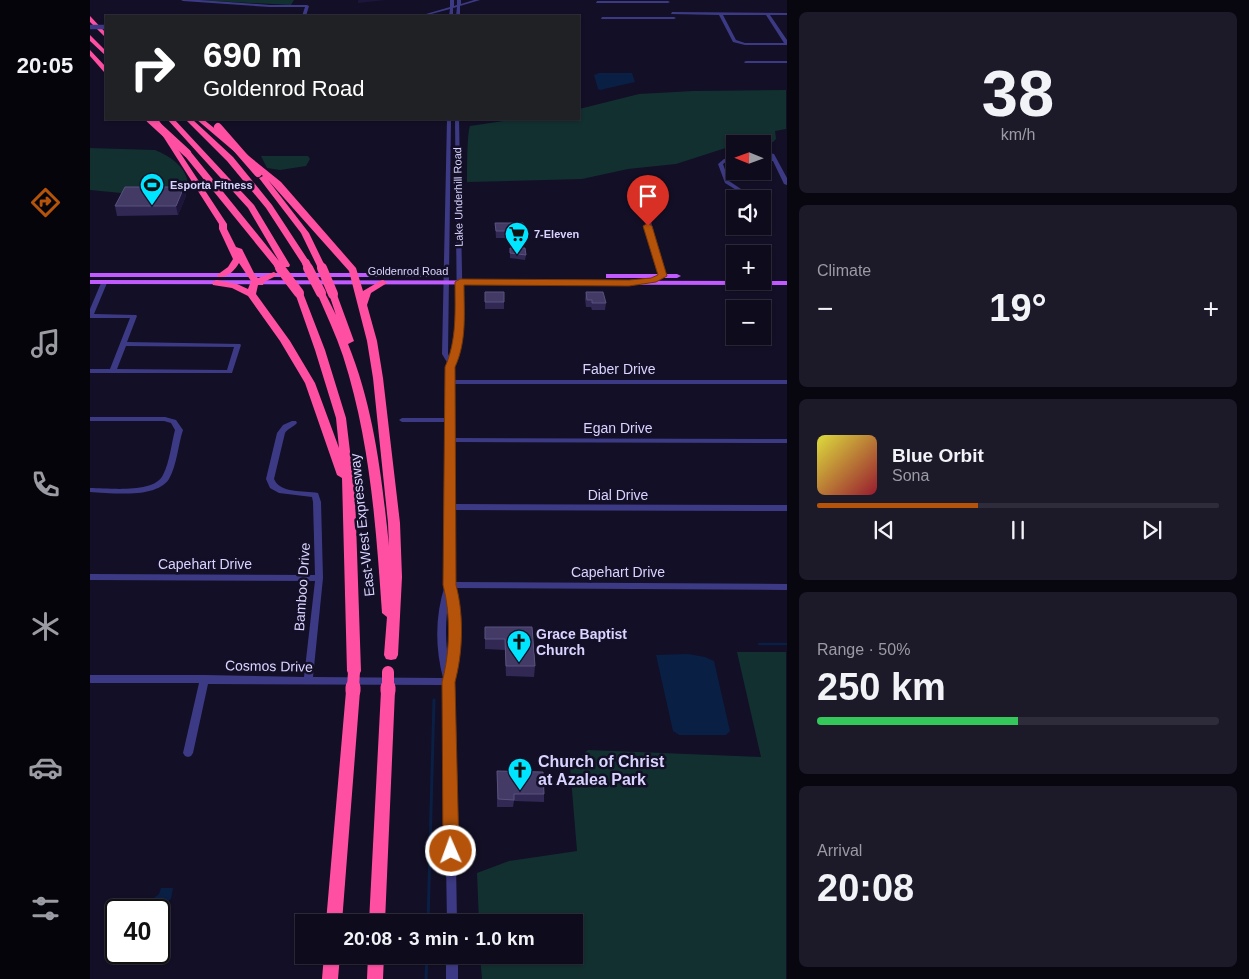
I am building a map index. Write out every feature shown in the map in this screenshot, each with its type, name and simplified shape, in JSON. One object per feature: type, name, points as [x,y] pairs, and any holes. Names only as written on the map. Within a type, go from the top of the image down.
[{"type":"highway","points":[[90,18],[105,35]]},
{"type":"highway","points":[[90,37],[105,53]]},
{"type":"highway","points":[[90,52],[105,69]]},
{"type":"highway","points":[[151,120],[187,153],[282,265]]},
{"type":"highway","points":[[156,120],[227,228],[255,280],[251,294]]},
{"type":"highway","points":[[171,120],[251,207],[282,265]]},
{"type":"highway","name":"East-West Expressway","points":[[189,120],[230,159],[274,214],[306,263],[348,355],[371,445],[382,531],[391,655],[388,672],[378,914]]},
{"type":"highway","points":[[200,120],[278,184],[338,251],[355,278],[363,304],[378,378],[394,523],[396,577],[391,655]]},
{"type":"highway","points":[[210,120],[258,173],[305,234],[333,294],[350,343],[348,355]]},
{"type":"highway","points":[[218,279],[232,269],[237,260],[223,229],[223,224]]},
{"type":"highway","name":"East-West Expressway","points":[[282,265],[299,293],[320,350],[341,418],[349,494],[354,671],[335,914]]},
{"type":"highway","points":[[255,280],[274,275]]},
{"type":"highway","points":[[218,279],[251,294],[285,341],[310,383],[349,494]]},
{"type":"highway","points":[[363,304],[367,292],[383,283]]},
{"type":"highway","points":[[330,979],[331,964]]},
{"type":"highway","points":[[375,979],[376,964]]},
{"type":"main road","name":"Goldenrod Road","points":[[90,275],[106,279],[218,279]]},
{"type":"main road","name":"Goldenrod Road","points":[[90,281],[131,275],[255,280],[355,278],[383,283],[446,279]]},
{"type":"main road","name":"Goldenrod Road","points":[[274,275],[446,279],[726,276]]},
{"type":"main road","points":[[629,283],[653,280],[662,276]]},
{"type":"main road","points":[[771,276],[786,276]]},
{"type":"main road","points":[[683,283],[693,279],[726,278]]},
{"type":"main road","name":"Goldenrod Road","points":[[460,279],[629,283],[786,283]]},
{"type":"street","points":[[183,0],[307,6],[304,15]]},
{"type":"street","points":[[459,3],[468,0]]},
{"type":"street","points":[[423,15],[452,4],[478,0]]},
{"type":"street","points":[[597,2],[667,1],[678,25]]},
{"type":"street","points":[[424,15],[437,12],[452,4]]},
{"type":"street","points":[[437,12],[448,15]]},
{"type":"street","points":[[720,13],[734,41],[745,44],[786,44]]},
{"type":"street","points":[[602,18],[720,13],[786,14]]},
{"type":"street","points":[[767,14],[786,44]]},
{"type":"street","points":[[90,23],[105,23]]},
{"type":"street","points":[[90,27],[105,27]]},
{"type":"street","points":[[746,62],[786,62]]},
{"type":"street","name":"Lake Underhill Road","points":[[449,120],[445,354],[451,364]]},
{"type":"street","name":"Lake Underhill Road","points":[[452,914],[448,682],[454,661],[454,601],[449,585],[450,382],[451,364],[456,354],[459,338],[460,279],[457,120]]},
{"type":"street","points":[[449,141],[457,141]]},
{"type":"street","points":[[771,158],[773,157],[785,177],[786,184]]},
{"type":"street","points":[[726,160],[720,164],[726,179]]},
{"type":"street","points":[[726,180],[738,189]]},
{"type":"street","points":[[640,190],[662,276]]},
{"type":"street","points":[[106,279],[90,316],[134,316],[113,371]]},
{"type":"street","points":[[90,371],[230,372],[238,345],[123,344]]},
{"type":"street","name":"Faber Drive","points":[[450,382],[786,382]]},
{"type":"street","points":[[90,419],[165,419],[174,422],[179,430],[165,480],[156,486],[140,490],[90,490]]},
{"type":"street","points":[[402,420],[450,420]]},
{"type":"street","name":"Bamboo Drive","points":[[294,422],[285,427],[281,433],[270,479],[273,486],[282,491],[315,495],[319,540],[319,578],[308,680]]},
{"type":"street","name":"Egan Drive","points":[[450,440],[786,441]]},
{"type":"street","name":"Dial Drive","points":[[450,507],[786,508]]},
{"type":"street","name":"Capehart Drive","points":[[90,577],[319,578]]},
{"type":"street","name":"Capehart Drive","points":[[449,585],[786,587]]},
{"type":"street","points":[[188,753],[205,679]]},
{"type":"street","name":"Cosmos Drive","points":[[90,680],[205,679],[448,682]]},
{"type":"street","points":[[452,964],[452,979]]},
{"type":"green space","points":[[195,0],[294,0],[291,5]]},
{"type":"green space","points":[[786,90],[786,129],[775,131],[776,139],[771,143],[771,135],[726,135],[726,148],[676,164],[628,169],[582,179],[467,182],[470,126],[510,120],[580,120],[580,109],[639,94],[693,91]]},
{"type":"green space","points":[[90,148],[155,150],[177,163],[185,173],[188,185],[179,190],[155,194],[127,194],[90,190]]},
{"type":"green space","points":[[261,156],[308,156],[310,159],[306,166],[280,170],[267,168]]},
{"type":"green space","points":[[737,652],[786,652],[786,979],[482,979],[481,964],[583,964],[583,914],[479,914],[477,873],[509,861],[577,851],[570,766],[588,750],[761,757]]},
{"type":"water","points":[[599,73],[632,73],[635,82],[600,90],[594,75]]},
{"type":"water","points":[[688,654],[705,657],[714,661],[730,731],[726,735],[679,735],[673,731],[656,655]]},
{"type":"water","points":[[161,888],[173,888],[170,900],[153,899],[159,894]]},
{"type":"building","points":[[125,187],[184,187],[176,206],[115,206]]},
{"type":"building","points":[[495,223],[523,223],[524,231],[496,231]]},
{"type":"building","points":[[510,248],[525,248],[526,255],[510,253]]},
{"type":"building","points":[[485,292],[504,292],[504,302],[485,302]]},
{"type":"building","points":[[586,292],[603,292],[606,303],[592,303],[592,300],[587,300]]},
{"type":"building","points":[[485,627],[532,627],[535,666],[506,666],[505,639],[485,639]]},
{"type":"building","name":"Church of Christ at Azalea Park","points":[[497,771],[543,772],[544,794],[514,794],[514,800],[498,799]]},
{"type":"waterway","points":[[759,644],[787,644]]},
{"type":"waterway","points":[[428,914],[434,700]]},
{"type":"waterway","points":[[426,979],[427,964]]},
{"type":"place","name":"Esporta Fitness","points":[[152,206]]},
{"type":"place","name":"7-Eleven","points":[[517,255]]},
{"type":"place","name":"Grace Baptist Church","points":[[519,663]]},
{"type":"place","name":"Church of Christ at Azalea Park","points":[[520,791]]},
{"type":"route","points":[[451,851],[448,771],[448,682],[454,661],[454,601],[449,585],[450,367],[456,354],[459,338],[460,282],[629,283],[653,280],[662,276],[648,226]]}]
